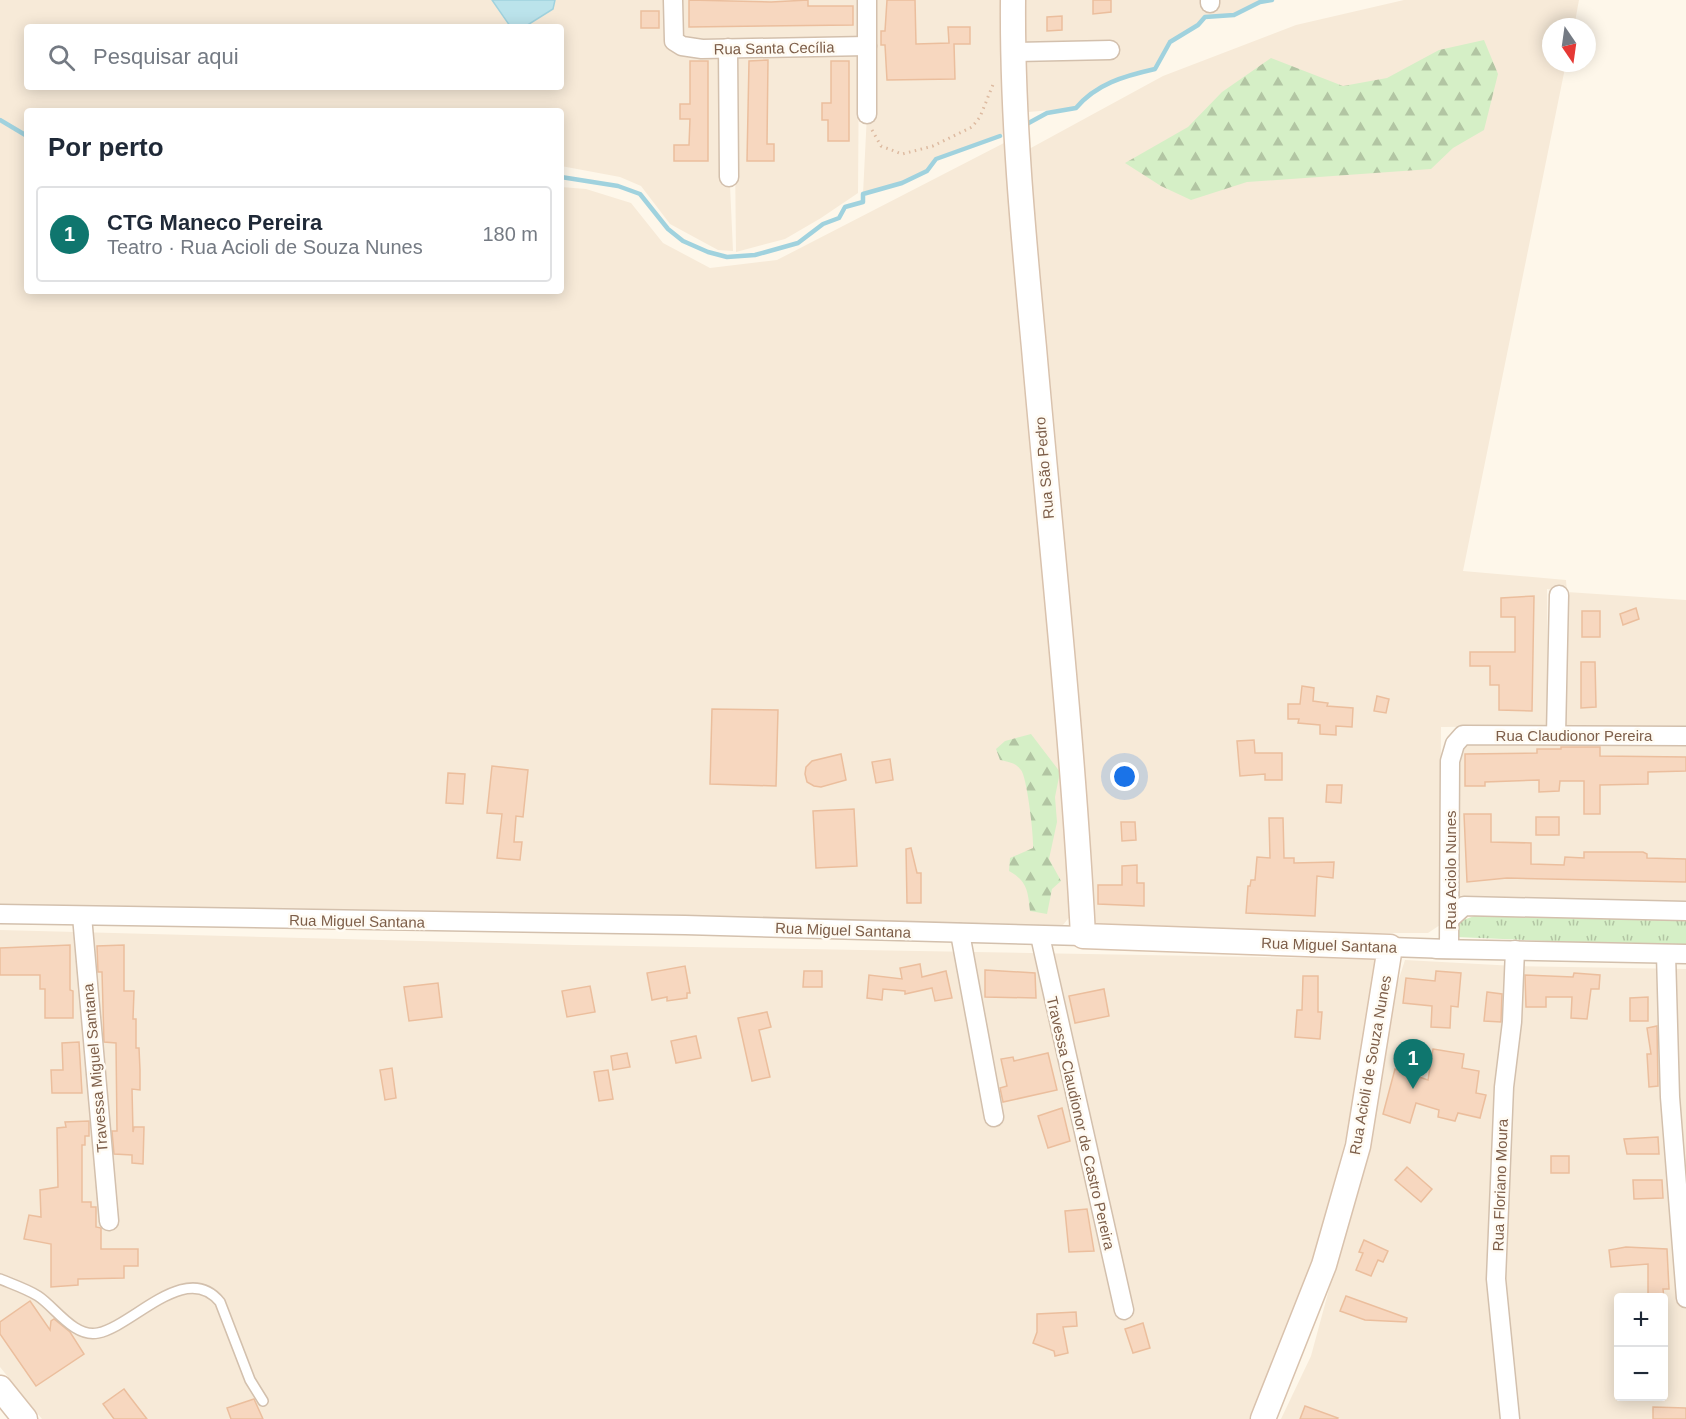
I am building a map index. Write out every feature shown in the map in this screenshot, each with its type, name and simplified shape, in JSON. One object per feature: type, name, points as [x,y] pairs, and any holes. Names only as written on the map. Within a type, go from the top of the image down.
[{"type":"street","name":"Rua Santa Cecília","points":[[673,0],[672,31],[675,41],[682,46],[728,48],[867,46]]},
{"type":"street","points":[[867,0],[867,114]]},
{"type":"street","name":"Rua São Pedro","points":[[1013,0],[1012,59],[1024,237],[1068,716],[1083,936]]},
{"type":"street","points":[[728,48],[729,177]]},
{"type":"street","points":[[1012,59],[1110,50]]},
{"type":"street","points":[[1556,735],[1559,595]]},
{"type":"street","name":"Rua Claudionor Pereira","points":[[1463,735],[1686,736]]},
{"type":"street","name":"Rua Aciolo Nunes","points":[[1390,947],[1449,949],[1451,918],[1450,761],[1455,744],[1463,735]]},
{"type":"street","points":[[1451,918],[1464,906],[1686,911]]},
{"type":"street","name":"Rua Miguel Santana","points":[[0,914],[685,926],[1686,954]]},
{"type":"street","name":"Travessa Miguel Santana","points":[[82,916],[109,1221]]},
{"type":"street","points":[[960,933],[994,1117]]},
{"type":"street","name":"Travessa Claudionor de Castro Pereira","points":[[1041,936],[1124,1310]]},
{"type":"street","name":"Rua Acioli de Souza Nunes","points":[[1263,1419],[1324,1266],[1359,1146],[1390,947]]},
{"type":"street","name":"Rua Floriano Moura","points":[[1510,1419],[1496,1279],[1504,1087],[1512,1022],[1515,950]]},
{"type":"street","points":[[1665,954],[1671,1097],[1686,1298]]},
{"type":"street","points":[[0,1388],[25,1419]]},
{"type":"lane","points":[[0,1279],[37,1295],[77,1329],[88,1334],[111,1329],[168,1293],[198,1288],[213,1293],[220,1302],[250,1380],[263,1401]]},
{"type":"path","points":[[867,114],[870,127],[881,146],[891,151],[902,154],[933,146],[972,127],[985,108],[999,68],[1012,59]]},
{"type":"shaded area","points":[[0,0],[665,0],[665,25],[669,44],[679,55],[724,54],[733,251],[718,250],[670,224],[641,186],[620,177],[564,167],[564,108],[24,108],[24,294],[564,294],[564,187],[586,189],[631,203],[663,243],[710,268],[777,260],[1004,143],[1018,321],[1070,859],[1071,915],[1063,925],[991,926],[0,905]]},
{"type":"shaded area","points":[[680,0],[860,0],[859,41],[689,44],[679,35]]},
{"type":"shaded area","points":[[867,0],[1272,0],[1260,2],[1234,15],[1205,17],[1198,25],[1170,42],[1155,69],[1113,81],[1088,94],[1076,108],[1016,113],[1016,126],[1000,136],[936,159],[927,171],[902,183],[863,194],[867,114]]},
{"type":"shaded area","points":[[1404,0],[1579,0],[1576,18],[1542,18],[1542,72],[1564,72],[1463,571],[1566,580],[1567,592],[1547,589],[1548,721],[1545,726],[1441,727],[1440,925],[1428,933],[1242,933],[1094,926],[1068,579],[1029,149],[1163,76],[1296,25]]},
{"type":"shaded area","points":[[859,52],[858,193],[785,239],[736,252],[734,57]]},
{"type":"shaded area","points":[[1567,592],[1686,600],[1686,730],[1565,726]]},
{"type":"shaded area","points":[[1686,743],[1686,906],[1456,907],[1454,759],[1460,744]]},
{"type":"shaded area","points":[[0,930],[574,945],[1377,959],[1350,1123],[1311,1267],[1252,1419],[42,1419],[0,1367]]},
{"type":"shaded area","points":[[1405,960],[1515,966],[1686,969],[1686,1419],[1281,1419],[1311,1356],[1348,1219],[1386,1019]]},
{"type":"green space","points":[[1484,40],[1498,74],[1484,130],[1453,148],[1431,169],[1247,182],[1191,200],[1161,186],[1125,163],[1188,127],[1222,92],[1271,58],[1343,86],[1387,78],[1439,50]]},
{"type":"green space","points":[[1031,734],[1060,772],[1055,797],[1057,822],[1049,859],[1061,881],[1052,889],[1047,914],[1030,911],[1026,887],[1009,871],[1010,858],[1033,848],[1031,820],[1026,784],[1021,770],[1015,764],[1000,760],[996,749],[1005,741]]},
{"type":"green space","points":[[1686,914],[1686,947],[1456,937],[1455,923],[1477,915]]},
{"type":"water","points":[[492,0],[555,0],[553,9],[529,24],[509,24]]},
{"type":"building","points":[[689,0],[771,2],[808,0],[808,6],[853,6],[853,25],[689,27]]},
{"type":"building","points":[[887,0],[915,0],[916,44],[949,43],[948,27],[970,27],[970,44],[954,44],[955,79],[887,80],[885,45],[881,45],[881,31],[885,31]]},
{"type":"building","points":[[1093,0],[1111,0],[1111,12],[1093,14]]},
{"type":"building","points":[[641,11],[659,11],[659,28],[641,28]]},
{"type":"building","points":[[1062,16],[1062,30],[1047,31],[1047,17]]},
{"type":"building","points":[[768,60],[767,144],[774,144],[774,161],[747,161],[749,61]]},
{"type":"building","points":[[690,61],[708,61],[708,161],[674,161],[674,145],[689,145],[690,119],[680,119],[680,104],[690,104]]},
{"type":"building","points":[[831,61],[849,61],[849,141],[828,141],[828,120],[822,120],[822,103],[831,103]]},
{"type":"building","points":[[1534,596],[1532,711],[1499,710],[1499,685],[1490,685],[1490,666],[1470,666],[1470,652],[1515,652],[1515,617],[1501,617],[1501,598]]},
{"type":"building","points":[[1636,608],[1639,619],[1623,625],[1620,614]]},
{"type":"building","points":[[1582,611],[1600,611],[1600,637],[1582,637]]},
{"type":"building","points":[[1581,662],[1595,662],[1596,707],[1581,708]]},
{"type":"building","points":[[1302,686],[1314,688],[1313,701],[1328,703],[1327,706],[1353,708],[1352,727],[1336,726],[1336,735],[1320,734],[1320,725],[1298,723],[1299,719],[1288,719],[1288,704],[1300,704]]},
{"type":"building","points":[[1377,696],[1389,699],[1386,713],[1374,711]]},
{"type":"building","points":[[712,709],[778,710],[776,786],[710,784]]},
{"type":"building","points":[[1254,740],[1255,753],[1282,753],[1282,780],[1265,780],[1265,774],[1240,776],[1237,741]]},
{"type":"building","points":[[1561,747],[1600,747],[1600,756],[1686,757],[1686,771],[1648,772],[1648,784],[1600,785],[1600,814],[1584,814],[1584,781],[1560,781],[1559,791],[1539,792],[1539,780],[1485,782],[1485,786],[1465,786],[1465,754],[1537,753],[1537,749],[1561,749]]},
{"type":"building","points":[[841,754],[846,780],[821,787],[807,782],[806,767],[812,761]]},
{"type":"building","points":[[890,759],[893,780],[876,783],[872,762]]},
{"type":"building","points":[[492,766],[528,770],[523,817],[516,816],[514,842],[522,842],[520,860],[497,858],[502,814],[487,813]]},
{"type":"building","points":[[448,773],[465,774],[463,804],[446,803]]},
{"type":"building","points":[[1327,785],[1342,785],[1341,803],[1326,802]]},
{"type":"building","points":[[854,809],[857,866],[816,868],[813,811]]},
{"type":"building","points":[[1464,814],[1491,814],[1491,842],[1531,843],[1531,864],[1564,865],[1565,857],[1584,858],[1584,852],[1643,852],[1647,854],[1647,858],[1686,859],[1686,882],[1507,878],[1467,882]]},
{"type":"building","points":[[1536,817],[1559,817],[1559,835],[1536,835]]},
{"type":"building","points":[[1269,818],[1283,818],[1284,858],[1294,858],[1294,863],[1334,862],[1333,878],[1317,876],[1315,916],[1246,913],[1248,886],[1251,880],[1255,880],[1257,857],[1270,858]]},
{"type":"building","points":[[1121,822],[1135,822],[1136,840],[1122,841]]},
{"type":"building","points":[[911,848],[917,873],[921,873],[921,903],[907,903],[906,849]]},
{"type":"building","points":[[1137,865],[1137,883],[1144,883],[1144,906],[1098,904],[1098,885],[1122,885],[1122,866]]},
{"type":"building","points":[[70,945],[70,990],[73,991],[73,1018],[45,1018],[45,989],[40,989],[40,975],[0,975],[0,948]]},
{"type":"building","points":[[124,945],[124,991],[134,991],[133,1019],[136,1019],[136,1048],[139,1048],[140,1090],[132,1089],[133,1132],[134,1127],[144,1127],[143,1164],[132,1163],[132,1155],[114,1154],[112,1131],[117,1131],[116,1043],[104,1042],[102,972],[98,972],[97,946]]},
{"type":"building","points":[[920,964],[922,977],[946,971],[952,998],[935,1001],[932,988],[905,994],[905,991],[883,989],[882,1000],[867,998],[869,975],[902,979],[900,968]]},
{"type":"building","points":[[685,966],[690,993],[687,993],[687,998],[667,1001],[667,997],[652,1000],[647,973]]},
{"type":"building","points":[[985,970],[1035,973],[1036,998],[985,997]]},
{"type":"building","points":[[804,971],[822,971],[822,987],[803,987]]},
{"type":"building","points":[[1436,971],[1461,973],[1458,1007],[1451,1006],[1450,1028],[1431,1027],[1432,1006],[1403,1003],[1406,978],[1435,981]]},
{"type":"building","points":[[1574,973],[1600,975],[1599,989],[1591,989],[1587,1019],[1571,1018],[1572,997],[1546,997],[1546,1007],[1526,1007],[1525,975],[1573,977]]},
{"type":"building","points":[[1303,976],[1318,976],[1318,1012],[1322,1012],[1320,1039],[1295,1037],[1297,1010],[1302,1010]]},
{"type":"building","points":[[438,983],[442,1017],[409,1021],[404,987]]},
{"type":"building","points":[[590,986],[595,1012],[567,1017],[562,991]]},
{"type":"building","points":[[1104,989],[1109,1016],[1075,1023],[1069,996]]},
{"type":"building","points":[[1487,992],[1502,994],[1501,1022],[1484,1021]]},
{"type":"building","points":[[1648,997],[1648,1021],[1630,1021],[1630,998]]},
{"type":"building","points":[[767,1012],[771,1027],[759,1030],[770,1077],[752,1081],[738,1018]]},
{"type":"building","points":[[1657,1026],[1658,1086],[1649,1087],[1647,1054],[1651,1054],[1647,1028]]},
{"type":"building","points":[[696,1036],[701,1058],[676,1063],[671,1041]]},
{"type":"building","points":[[79,1042],[82,1093],[52,1093],[51,1070],[63,1070],[62,1043]]},
{"type":"building","points":[[1433,1049],[1464,1054],[1462,1068],[1479,1071],[1476,1093],[1486,1095],[1480,1118],[1458,1113],[1455,1121],[1438,1117],[1439,1110],[1416,1103],[1410,1123],[1383,1114],[1395,1069],[1428,1080]]},
{"type":"building","points":[[627,1053],[630,1067],[613,1070],[611,1056]]},
{"type":"building","points":[[1048,1053],[1057,1090],[1003,1102],[1000,1088],[1007,1086],[1001,1059],[1013,1057],[1014,1061]]},
{"type":"building","points":[[392,1068],[396,1098],[385,1100],[380,1070]]},
{"type":"building","points":[[608,1070],[613,1099],[599,1101],[594,1072]]},
{"type":"building","points":[[1062,1108],[1070,1141],[1048,1148],[1038,1116]]},
{"type":"building","points":[[89,1121],[89,1136],[85,1136],[85,1145],[82,1145],[82,1202],[91,1202],[91,1207],[96,1207],[96,1227],[101,1228],[101,1249],[138,1249],[138,1266],[124,1266],[124,1278],[78,1279],[78,1285],[51,1287],[51,1244],[24,1239],[29,1215],[41,1217],[40,1190],[58,1187],[57,1128],[66,1127],[65,1122]]},
{"type":"building","points":[[1658,1137],[1659,1154],[1627,1154],[1624,1139]]},
{"type":"building","points":[[1551,1156],[1569,1156],[1569,1173],[1551,1173]]},
{"type":"building","points":[[1407,1167],[1432,1189],[1421,1202],[1395,1180]]},
{"type":"building","points":[[1633,1180],[1662,1180],[1663,1198],[1634,1199]]},
{"type":"building","points":[[1087,1209],[1094,1251],[1069,1252],[1065,1211]]},
{"type":"building","points":[[1364,1240],[1388,1251],[1383,1262],[1378,1260],[1371,1276],[1356,1270],[1363,1253],[1359,1252]]},
{"type":"building","points":[[1626,1247],[1667,1249],[1669,1289],[1663,1289],[1663,1293],[1648,1293],[1648,1264],[1611,1267],[1609,1250]]},
{"type":"building","points":[[1346,1296],[1407,1318],[1406,1322],[1365,1320],[1340,1311]]},
{"type":"building","points":[[30,1301],[50,1330],[51,1321],[54,1319],[70,1332],[84,1354],[36,1386],[0,1334],[0,1322]]},
{"type":"building","points":[[1076,1312],[1077,1326],[1063,1327],[1068,1353],[1055,1356],[1054,1351],[1033,1343],[1037,1332],[1037,1314]]},
{"type":"building","points":[[1143,1323],[1150,1348],[1133,1353],[1125,1329]]},
{"type":"building","points":[[124,1389],[147,1419],[114,1419],[103,1404]]},
{"type":"building","points":[[254,1399],[263,1419],[231,1419],[227,1408]]},
{"type":"building","points":[[1305,1406],[1338,1418],[1300,1419]]},
{"type":"building","points":[[1653,1407],[1686,1408],[1686,1419],[1653,1419]]},
{"type":"waterway","points":[[1025,125],[1047,113],[1076,108],[1092,93],[1111,82],[1155,69],[1170,42],[1198,25],[1205,17],[1234,15],[1260,2],[1272,0]]},
{"type":"waterway","points":[[0,120],[24,134]]},
{"type":"waterway","points":[[564,177],[618,186],[640,194],[668,229],[683,241],[708,252],[727,257],[755,255],[798,243],[823,224],[839,218],[845,207],[863,202],[863,194],[902,183],[927,171],[936,159],[1000,136]]},
{"type":"place","name":"CTG Maneco Pereira","points":[[1413,1089]]}]
